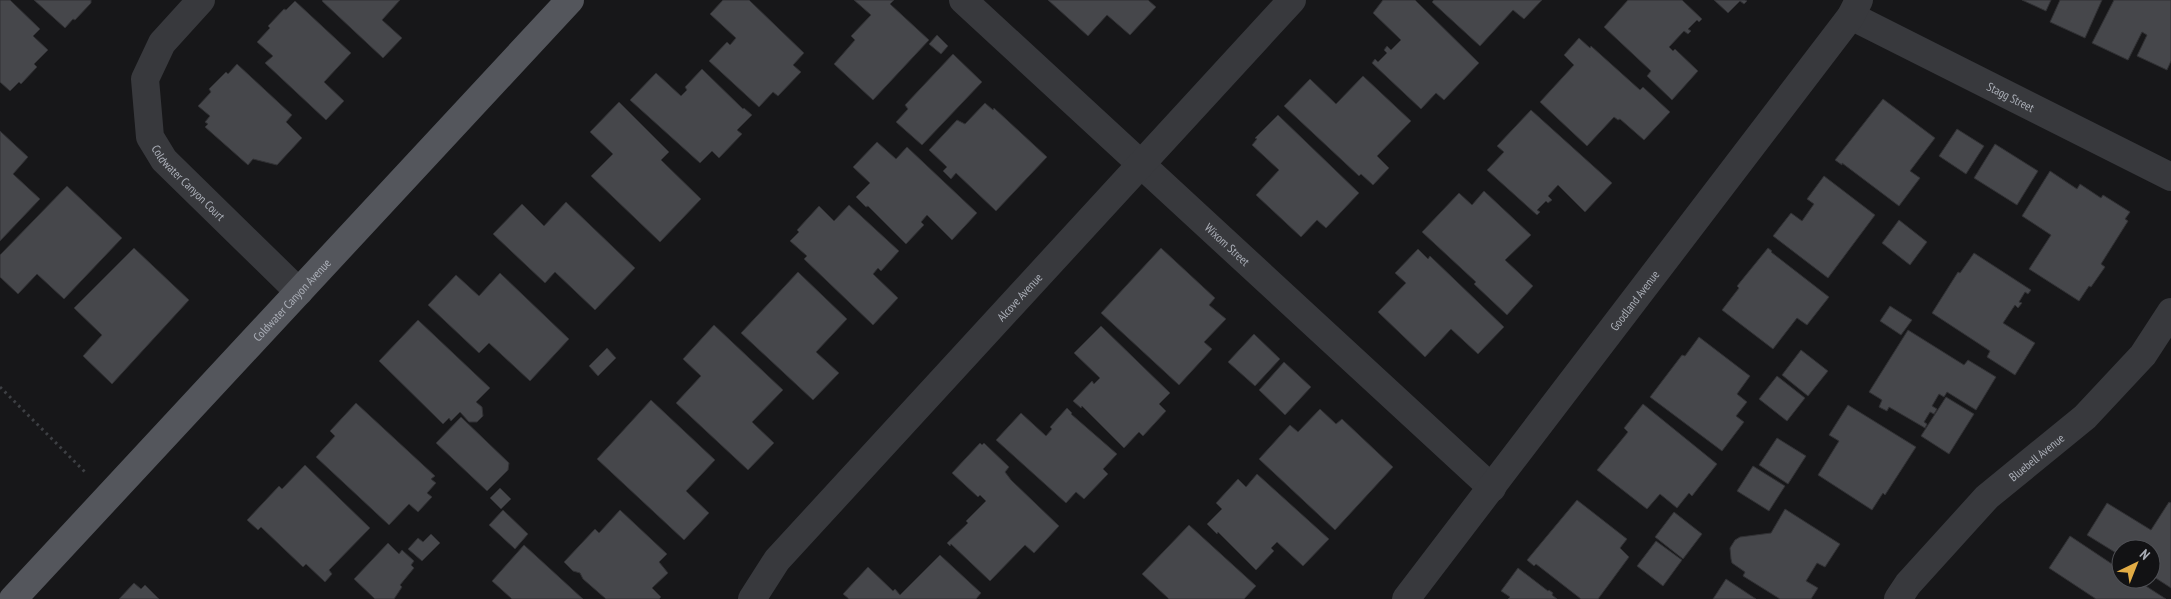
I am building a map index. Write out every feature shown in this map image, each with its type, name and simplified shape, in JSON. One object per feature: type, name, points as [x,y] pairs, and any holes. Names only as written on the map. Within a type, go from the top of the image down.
[{"type":"main road","name":"Coldwater Canyon Avenue","points":[[13,599],[570,0]]},
{"type":"street","name":"Coldwater Canyon Court","points":[[201,0],[162,43],[145,79],[150,137],[164,160],[299,292]]},
{"type":"street","name":"Wixom Street","points":[[963,0],[1492,488]]},
{"type":"street","name":"Alcove Avenue","points":[[752,599],[777,560],[1292,0]]},
{"type":"street","name":"Stagg Street","points":[[1855,8],[2171,177]]},
{"type":"street","name":"Goodland Avenue","points":[[1406,599],[1855,8]]},
{"type":"street","name":"Bluebell Avenue","points":[[1898,599],[1908,584],[1986,497],[2085,417],[2143,355],[2171,312]]},
{"type":"path","points":[[0,387],[109,496]]},
{"type":"building","points":[[0,0],[10,0],[40,29],[33,36],[48,50],[34,64],[37,67],[21,84],[19,82],[10,91],[0,82]]},
{"type":"building","points":[[34,0],[91,0],[91,3],[65,28]]},
{"type":"building","points":[[323,0],[400,0],[382,20],[402,38],[383,58]]},
{"type":"building","points":[[723,0],[749,0],[804,53],[793,65],[801,72],[778,96],[773,92],[759,107],[709,61],[727,42],[730,45],[736,38],[710,14]]},
{"type":"building","points":[[854,0],[894,0],[890,4],[929,40],[873,100],[834,64],[855,40],[851,36],[871,15]]},
{"type":"building","points":[[1048,0],[1148,0],[1156,7],[1130,35],[1107,15],[1088,36]]},
{"type":"building","points":[[1383,0],[1415,0],[1479,63],[1444,100],[1436,93],[1421,109],[1372,63],[1375,59],[1378,62],[1387,53],[1384,50],[1387,46],[1391,50],[1401,40],[1373,13]]},
{"type":"building","points":[[1434,0],[1542,0],[1524,19],[1513,10],[1480,46],[1432,2]]},
{"type":"building","points":[[1628,0],[1682,0],[1702,19],[1699,22],[1697,20],[1688,29],[1691,31],[1688,34],[1684,31],[1669,47],[1673,51],[1675,49],[1698,71],[1672,100],[1647,76],[1651,71],[1604,27]]},
{"type":"building","points":[[1714,0],[1747,1],[1744,4],[1740,1],[1728,13]]},
{"type":"building","points":[[2022,0],[2051,0],[2046,11]]},
{"type":"building","points":[[2060,0],[2102,0],[2085,38],[2050,22]]},
{"type":"building","points":[[2114,0],[2171,0],[2171,61],[2167,70],[2137,56],[2147,35],[2142,32],[2128,60],[2092,43]]},
{"type":"building","points":[[295,1],[351,53],[324,82],[344,101],[326,120],[265,63],[273,56],[257,42],[270,28],[268,26],[284,9],[286,10]]},
{"type":"building","points":[[937,35],[948,46],[941,54],[929,44]]},
{"type":"building","points":[[1579,38],[1590,48],[1591,46],[1640,90],[1643,87],[1670,112],[1644,140],[1620,119],[1618,120],[1614,117],[1587,146],[1540,102],[1574,65],[1564,55]]},
{"type":"building","points":[[953,54],[982,82],[922,145],[896,122],[908,109],[905,105]]},
{"type":"building","points":[[237,64],[292,115],[286,122],[302,138],[277,165],[253,159],[248,165],[205,127],[208,124],[205,122],[210,116],[198,106],[211,92],[209,89]]},
{"type":"building","points":[[702,69],[743,109],[752,115],[737,130],[742,134],[719,158],[712,151],[700,163],[630,100],[656,73],[681,96],[687,90],[685,87]]},
{"type":"building","points":[[1363,76],[1411,121],[1377,156],[1389,168],[1373,185],[1361,174],[1359,176],[1284,106],[1310,79],[1336,104]]},
{"type":"building","points":[[1883,99],[1935,138],[1910,171],[1920,178],[1899,206],[1842,163],[1842,165],[1835,160]]},
{"type":"building","points":[[619,102],[669,152],[661,160],[701,199],[660,242],[591,176],[613,154],[590,132]]},
{"type":"building","points":[[985,103],[993,110],[994,108],[1047,157],[996,211],[956,173],[951,179],[943,171],[947,167],[929,150],[957,120],[965,124]]},
{"type":"building","points":[[1531,110],[1612,183],[1585,212],[1558,185],[1548,196],[1552,200],[1548,203],[1546,201],[1537,210],[1540,212],[1537,215],[1487,170],[1504,152],[1497,146]]},
{"type":"building","points":[[1278,115],[1359,193],[1326,228],[1317,220],[1301,237],[1256,195],[1279,170],[1252,145],[1257,139],[1255,138]]},
{"type":"building","points":[[1957,129],[1984,146],[1966,174],[1939,156]]},
{"type":"building","points":[[0,131],[28,157],[13,174],[40,199],[0,241]]},
{"type":"building","points":[[877,142],[896,159],[907,147],[977,213],[952,240],[927,215],[921,222],[924,225],[906,244],[868,206],[866,207],[856,197],[870,183],[853,167]]},
{"type":"building","points":[[1995,144],[2038,171],[2017,205],[1974,178]]},
{"type":"building","points":[[2050,171],[2077,189],[2080,184],[2101,198],[2103,195],[2130,212],[2125,219],[2128,221],[2101,264],[2105,267],[2079,301],[2029,269],[2051,235],[2022,216]]},
{"type":"building","points":[[1824,176],[1875,215],[1828,278],[1773,236],[1791,213],[1802,221],[1814,204],[1807,199]]},
{"type":"building","points":[[67,186],[122,238],[64,299],[37,274],[18,294],[0,277],[0,255]]},
{"type":"building","points":[[1484,191],[1531,235],[1505,260],[1533,286],[1507,315],[1474,284],[1476,282],[1422,232],[1459,193],[1472,205]]},
{"type":"building","points":[[566,202],[635,268],[595,310],[555,272],[545,283],[493,234],[522,204],[544,226]]},
{"type":"building","points":[[849,205],[899,251],[881,271],[878,268],[873,274],[898,298],[873,325],[804,259],[807,256],[790,241],[799,232],[797,230],[819,206],[834,221]]},
{"type":"building","points":[[1899,220],[1927,242],[1910,265],[1882,243]]},
{"type":"building","points":[[134,248],[189,300],[112,384],[83,356],[102,335],[74,308]]},
{"type":"building","points":[[1161,248],[1215,298],[1209,305],[1226,319],[1204,342],[1212,349],[1179,385],[1101,313]]},
{"type":"building","points":[[1768,248],[1829,297],[1807,325],[1797,318],[1773,349],[1722,310],[1739,288],[1737,286]]},
{"type":"building","points":[[1418,249],[1428,259],[1430,256],[1504,327],[1478,354],[1451,329],[1425,357],[1378,312],[1406,283],[1395,273]]},
{"type":"building","points":[[1974,253],[2031,290],[2028,294],[2025,292],[2019,302],[2022,303],[2018,308],[2015,305],[2003,323],[2035,343],[2015,375],[1987,357],[1990,351],[1932,313],[1958,272],[1960,273]]},
{"type":"building","points":[[798,272],[847,319],[816,352],[839,373],[813,400],[741,333]]},
{"type":"building","points":[[500,273],[569,339],[530,381],[489,343],[479,353],[428,305],[456,275],[479,296]]},
{"type":"building","points":[[1890,306],[1912,320],[1901,335],[1880,321]]},
{"type":"building","points":[[418,320],[490,388],[476,402],[482,407],[483,416],[477,422],[469,422],[460,412],[451,421],[449,418],[443,424],[379,361]]},
{"type":"building","points":[[714,325],[783,390],[752,422],[774,443],[748,470],[676,403],[701,376],[683,359]]},
{"type":"building","points":[[1101,326],[1170,393],[1159,404],[1166,411],[1143,436],[1139,432],[1124,448],[1082,406],[1081,408],[1073,401],[1092,381],[1094,384],[1100,378],[1074,353]]},
{"type":"building","points":[[1908,330],[1964,365],[1968,360],[1996,377],[1976,410],[1947,392],[1944,397],[1939,394],[1932,406],[1937,409],[1934,414],[1930,412],[1924,422],[1927,424],[1925,428],[1889,407],[1887,411],[1879,407],[1882,400],[1869,392]]},
{"type":"building","points":[[1254,334],[1280,359],[1255,386],[1228,362]]},
{"type":"building","points":[[1699,337],[1750,376],[1737,394],[1747,402],[1736,416],[1744,422],[1722,451],[1650,397],[1682,355],[1685,356]]},
{"type":"building","points":[[607,348],[616,358],[598,376],[589,366]]},
{"type":"building","points":[[1801,350],[1828,371],[1808,396],[1782,375]]},
{"type":"building","points":[[1284,362],[1311,387],[1285,415],[1259,390]]},
{"type":"building","points":[[1777,376],[1805,398],[1787,421],[1759,399]]},
{"type":"building","points":[[1946,397],[1974,414],[1949,454],[1921,436]]},
{"type":"building","points":[[651,400],[715,460],[686,491],[709,513],[684,540],[597,459]]},
{"type":"building","points":[[356,403],[435,476],[431,479],[436,483],[427,493],[432,497],[418,512],[409,504],[389,525],[316,457],[335,436],[330,431]]},
{"type":"building","points":[[1643,404],[1717,464],[1692,496],[1689,493],[1677,508],[1660,494],[1647,509],[1597,470],[1628,432],[1624,428]]},
{"type":"building","points":[[1848,405],[1916,447],[1885,495],[1883,493],[1872,510],[1818,475],[1839,441],[1829,435]]},
{"type":"building","points":[[1067,408],[1071,414],[1117,454],[1103,469],[1108,474],[1084,499],[1076,492],[1066,503],[996,440],[1021,413],[1046,436],[1052,429],[1050,427]]},
{"type":"building","points":[[1320,409],[1336,424],[1342,419],[1393,467],[1335,530],[1259,459],[1290,425],[1298,432]]},
{"type":"building","points":[[461,417],[509,463],[508,470],[487,491],[436,443]]},
{"type":"building","points":[[1777,438],[1806,456],[1788,484],[1759,465]]},
{"type":"building","points":[[980,443],[982,445],[984,443],[1009,467],[1005,472],[1011,480],[1059,526],[1034,553],[1025,545],[990,581],[951,544],[950,546],[947,543],[968,523],[966,521],[986,501],[980,495],[978,497],[952,473]]},
{"type":"building","points":[[305,465],[370,528],[329,570],[332,574],[325,582],[306,564],[303,567],[261,527],[258,530],[247,520],[279,486],[282,489]]},
{"type":"building","points":[[1753,466],[1785,486],[1769,511],[1737,491]]},
{"type":"building","points":[[1257,474],[1329,539],[1303,566],[1277,542],[1271,548],[1274,551],[1256,570],[1218,532],[1217,534],[1207,524],[1222,509],[1216,503],[1238,479],[1246,487]]},
{"type":"building","points":[[500,488],[511,499],[501,509],[490,498]]},
{"type":"building","points":[[1577,500],[1627,539],[1620,548],[1629,557],[1598,599],[1581,599],[1536,564],[1534,566],[1527,560]]},
{"type":"building","points":[[2169,502],[2171,503],[2171,588],[2161,582],[2161,539],[2111,539],[2111,550],[2087,535],[2107,503],[2151,530]]},
{"type":"building","points":[[1785,509],[1840,544],[1825,567],[1817,563],[1806,581],[1818,588],[1811,599],[1780,599],[1743,576],[1745,572],[1732,563],[1730,548],[1735,540],[1740,537],[1771,533]]},
{"type":"building","points":[[503,510],[528,534],[515,549],[489,525]]},
{"type":"building","points":[[620,510],[667,554],[659,562],[668,573],[652,588],[661,597],[659,599],[606,599],[583,579],[580,573],[573,571],[564,562],[595,529],[599,533]]},
{"type":"building","points":[[1674,512],[1702,534],[1683,559],[1655,537]]},
{"type":"building","points":[[1189,525],[1256,586],[1244,599],[1169,599],[1142,574]]},
{"type":"building","points":[[431,534],[440,543],[422,561],[408,549],[418,538],[423,542]]},
{"type":"building","points":[[2070,536],[2111,563],[2111,589],[2150,589],[2166,599],[2096,599],[2049,568]]},
{"type":"building","points":[[1656,541],[1682,560],[1663,586],[1637,566]]},
{"type":"building","points":[[388,543],[399,554],[402,550],[414,561],[411,565],[414,568],[400,585],[402,587],[394,599],[375,599],[354,579]]},
{"type":"building","points":[[524,545],[583,599],[512,599],[492,581]]},
{"type":"building","points":[[940,555],[981,593],[976,599],[849,599],[843,594],[868,567],[893,591],[895,589],[900,595]]},
{"type":"building","points":[[1518,568],[1553,593],[1552,595],[1557,599],[1508,599],[1510,597],[1501,591]]},
{"type":"building","points":[[1726,579],[1756,599],[1713,599]]},
{"type":"building","points":[[134,583],[141,589],[145,585],[159,599],[119,599]]}]
